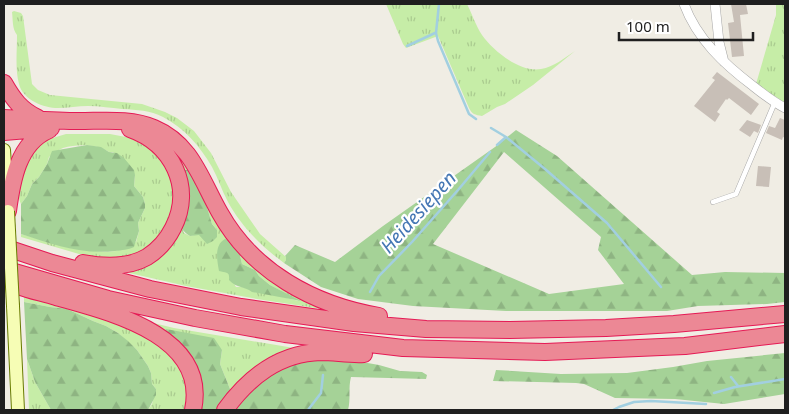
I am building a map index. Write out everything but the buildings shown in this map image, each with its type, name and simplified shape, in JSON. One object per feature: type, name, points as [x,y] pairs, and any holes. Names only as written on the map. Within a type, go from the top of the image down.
[{"type":"highway","points":[[4,83],[14,101],[20,107],[47,124]]},
{"type":"highway","points":[[4,118],[47,124],[124,128],[138,132],[154,142],[168,156],[177,173],[181,194],[175,224],[163,243],[147,257],[136,261],[117,265],[93,265],[28,247],[4,246]]},
{"type":"highway","points":[[4,132],[66,121],[132,122],[152,127],[170,136],[178,143],[194,162],[221,215],[238,239],[261,264],[285,282],[339,307],[366,314],[394,318],[467,322],[482,330]]},
{"type":"highway","points":[[8,211],[11,187],[22,156],[26,148],[47,124]]},
{"type":"highway","points":[[4,246],[52,263],[192,298],[354,323],[426,329],[606,328],[785,314]]},
{"type":"highway","points":[[4,269],[108,298],[195,318],[285,334],[403,348],[545,352],[685,346],[785,334]]},
{"type":"highway","points":[[4,275],[20,286],[107,312],[148,329],[170,343],[189,368],[195,393],[193,410]]},
{"type":"highway","points":[[225,410],[239,392],[259,373],[288,358],[320,352],[362,354],[403,348]]},
{"type":"main road","points":[[4,150],[18,410]]},
{"type":"street","points":[[684,4],[697,30],[725,64],[774,102],[785,108]]},
{"type":"street","points":[[715,4],[719,42],[725,64]]},
{"type":"lane","points":[[713,202],[736,194],[774,102]]},
{"type":"green space","points":[[386,4],[467,4],[482,35],[493,48],[525,68],[546,68],[575,51],[533,85],[505,104],[482,116],[477,115],[469,108],[438,36],[406,48]]},
{"type":"green space","points":[[776,4],[785,4],[785,103],[756,84],[776,15]]},
{"type":"green space","points":[[12,12],[21,13],[23,16],[32,84],[38,90],[50,95],[142,104],[177,118],[194,131],[211,153],[231,192],[260,234],[286,257],[284,263],[260,243],[246,228],[233,211],[212,167],[202,152],[185,132],[171,121],[153,113],[138,110],[92,106],[52,108],[29,99],[21,90],[19,84],[17,35],[13,27]]},
{"type":"green space","points":[[516,130],[557,156],[692,275],[725,272],[785,273],[785,302],[698,306],[667,311],[506,311],[413,306],[358,299],[321,287],[284,263],[286,260],[285,256],[295,245],[335,262]],"holes":[[[504,152],[601,237],[598,250],[624,284],[549,294],[433,244]]]},
{"type":"green space","points":[[66,134],[110,134],[131,138],[181,153],[223,225],[335,311],[186,286],[116,270],[101,258],[79,254],[21,237],[21,234],[70,248],[105,252],[116,251],[136,242],[139,231],[138,223],[145,208],[143,197],[134,186],[135,175],[113,152],[87,146],[63,148],[49,157],[47,164],[32,184],[21,204],[19,191],[24,168],[32,148],[46,140]],"holes":[[[197,184],[212,224],[217,230],[190,236],[184,233],[182,228]],[[231,242],[232,246],[239,251],[242,264],[255,270],[270,285],[299,301],[236,287],[228,273]]]},
{"type":"green space","points":[[87,145],[101,147],[109,152],[117,153],[134,170],[134,186],[143,197],[145,208],[138,223],[139,231],[134,247],[103,252],[79,250],[21,234],[21,204],[32,184],[47,164],[52,151]]},
{"type":"green space","points":[[184,170],[188,170],[197,184],[212,224],[217,230],[217,237],[207,244],[199,235],[190,236],[175,224]]},
{"type":"green space","points":[[225,239],[230,240],[232,246],[239,251],[242,264],[255,270],[270,285],[301,301],[252,292],[232,283],[229,280],[228,274],[219,271],[218,267],[219,245]]},
{"type":"green space","points":[[24,296],[82,311],[128,327],[161,346],[181,368],[188,389],[186,410],[148,410],[152,404],[156,389],[152,384],[151,373],[137,350],[118,333],[67,309],[24,302]]},
{"type":"green space","points":[[24,302],[67,309],[106,326],[128,341],[148,366],[152,384],[156,389],[156,395],[148,410],[51,410],[35,382],[27,359]]},
{"type":"green space","points":[[133,318],[174,328],[306,350],[232,394],[220,364],[222,350],[162,334]]},
{"type":"green space","points":[[166,329],[214,338],[222,350],[220,364],[232,394],[221,410],[197,410],[198,394],[162,334]]},
{"type":"green space","points":[[785,353],[785,394],[724,404],[675,399],[615,398],[584,384],[576,383],[493,381],[496,370],[561,374],[627,373],[707,361]]},
{"type":"green space","points":[[27,359],[35,382],[51,410],[29,410]]},
{"type":"green space","points":[[317,360],[362,362],[400,371],[422,372],[427,375],[426,379],[351,377],[348,410],[232,410],[254,385],[293,363]]},
{"type":"waterway","points":[[439,4],[436,33],[438,41],[469,114],[476,119]]},
{"type":"waterway","points":[[407,46],[435,33]]},
{"type":"waterway","points":[[491,128],[506,137],[607,223],[661,287]]},
{"type":"waterway","name":"Heidesiepen","points":[[497,145],[506,137]]},
{"type":"waterway","name":"Heidesiepen","points":[[370,292],[379,276],[412,242],[490,152]]},
{"type":"waterway","name":"Heidesiepen","points":[[308,410],[321,393],[323,375]]},
{"type":"waterway","points":[[731,377],[738,386]]},
{"type":"waterway","points":[[714,393],[735,387],[785,379]]},
{"type":"waterway","points":[[613,410],[634,402],[706,404]]}]
